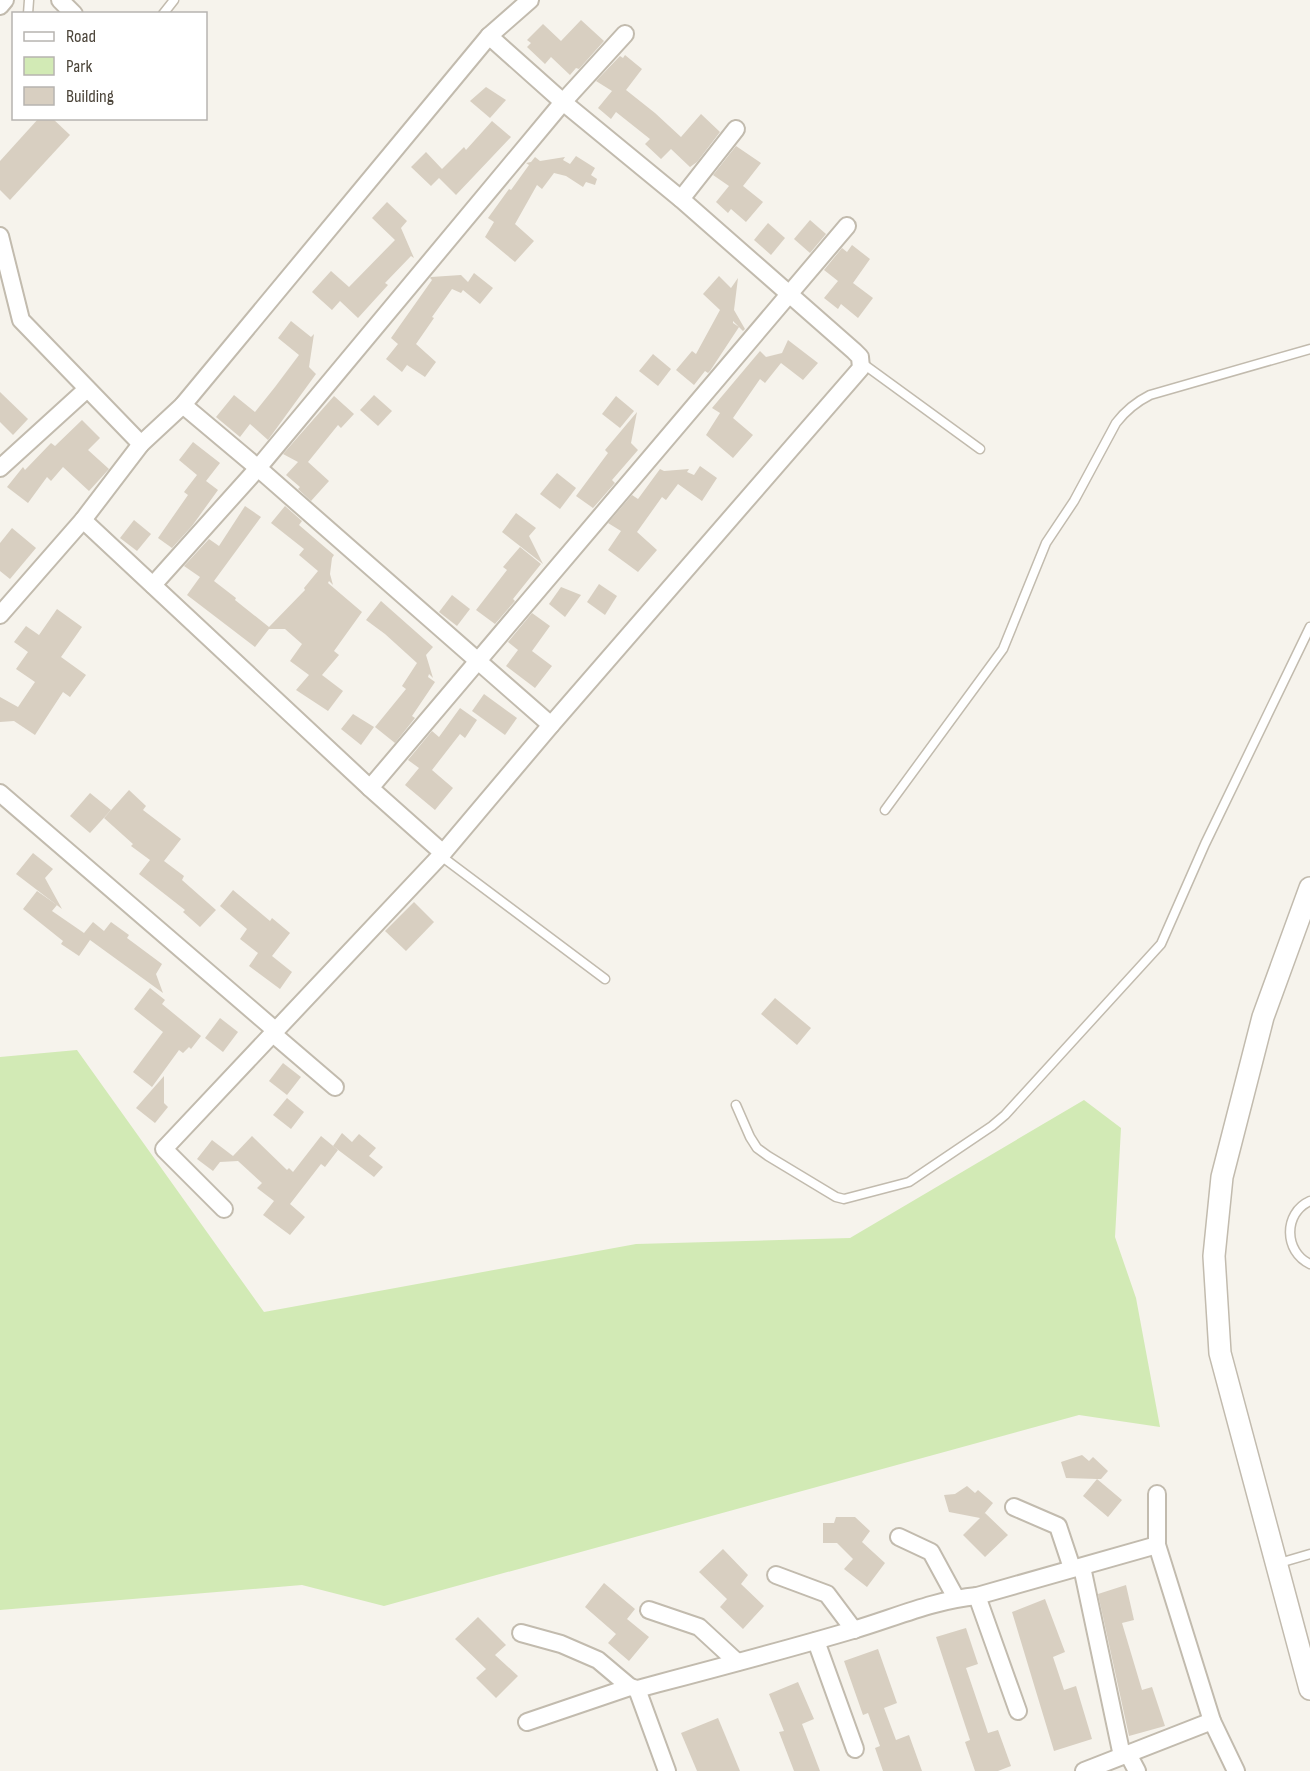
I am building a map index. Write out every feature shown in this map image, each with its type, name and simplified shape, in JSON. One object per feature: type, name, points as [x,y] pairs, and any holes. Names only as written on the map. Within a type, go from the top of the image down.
[{"type":"street","points":[[0,6],[5,0]]},
{"type":"street","points":[[60,0],[72,12]]},
{"type":"street","points":[[0,615],[83,520],[141,444],[183,405],[489,36],[530,0]]},
{"type":"street","points":[[153,585],[258,468],[563,102],[625,34]]},
{"type":"street","points":[[224,1209],[164,1149],[442,854],[551,724],[861,368],[860,357],[854,351],[681,199],[563,102],[489,36]]},
{"type":"street","points":[[681,199],[736,129]]},
{"type":"street","points":[[370,788],[847,226]]},
{"type":"street","points":[[0,236],[21,320],[141,444]]},
{"type":"street","points":[[0,468],[87,388]]},
{"type":"street","points":[[183,405],[551,724]]},
{"type":"street","points":[[83,520],[442,854]]},
{"type":"street","points":[[0,793],[335,1087]]},
{"type":"street","points":[[1310,888],[1260,1028],[1222,1177],[1214,1256],[1220,1353],[1310,1689]]},
{"type":"street","points":[[1157,1494],[1157,1545],[1212,1721],[1236,1771]]},
{"type":"street","points":[[1014,1507],[1058,1526],[1077,1567],[1125,1755],[1137,1771]]},
{"type":"street","points":[[899,1537],[931,1552],[956,1598]]},
{"type":"street","points":[[527,1722],[633,1688],[816,1641],[956,1598],[977,1596],[1157,1545]]},
{"type":"street","points":[[776,1575],[827,1594],[855,1630]]},
{"type":"street","points":[[977,1596],[1018,1710]]},
{"type":"street","points":[[649,1610],[699,1627],[737,1662]]},
{"type":"street","points":[[521,1633],[561,1644],[598,1660],[633,1688],[667,1771]]},
{"type":"street","points":[[816,1641],[855,1749]]},
{"type":"street","points":[[1084,1771],[1212,1721]]},
{"type":"lane","points":[[165,12],[174,0]]},
{"type":"lane","points":[[885,810],[1003,649],[1046,543],[1074,501],[1124,412],[1136,402],[1150,395],[1310,349]]},
{"type":"lane","points":[[861,363],[980,449]]},
{"type":"lane","points":[[736,1106],[757,1148],[836,1197],[844,1199],[909,1182],[992,1126],[1005,1115],[1161,944],[1205,844],[1310,627]]},
{"type":"lane","points":[[442,854],[605,979]]},
{"type":"lane","points":[[1310,1201],[1296,1212],[1290,1224],[1290,1238],[1294,1251],[1310,1264]]},
{"type":"lane","points":[[1275,1564],[1310,1554]]},
{"type":"green space","points":[[77,1050],[264,1312],[636,1244],[850,1238],[1084,1100],[1121,1128],[1115,1237],[1136,1298],[1160,1427],[1079,1415],[384,1606],[302,1585],[0,1610],[0,1057]]},
{"type":"building","points":[[581,20],[604,41],[579,69],[576,68],[570,75],[551,57],[545,64],[527,47],[531,43],[527,40],[543,24],[561,41]]},
{"type":"building","points":[[625,55],[642,69],[626,90],[681,137],[701,114],[720,132],[697,162],[690,167],[671,149],[661,159],[645,144],[650,139],[616,112],[611,119],[598,108],[612,91],[596,81],[620,56],[623,58]]},
{"type":"building","points":[[486,87],[506,100],[490,118],[470,101]]},
{"type":"building","points":[[37,120],[54,120],[70,135],[10,200],[0,190],[0,161]]},
{"type":"building","points":[[492,121],[511,137],[456,195],[439,178],[431,186],[411,167],[426,152],[442,169],[464,147],[466,150]]},
{"type":"building","points":[[736,146],[761,163],[743,186],[763,202],[746,222],[731,209],[728,213],[716,202],[729,186],[713,175]]},
{"type":"building","points":[[576,156],[595,168],[591,175],[597,179],[595,185],[586,182],[583,187],[566,176],[554,173],[542,189],[537,185],[515,224],[534,241],[515,262],[485,237],[494,222],[488,218],[529,165],[526,163],[531,162],[535,157],[540,161],[565,157],[563,160],[570,164]]},
{"type":"building","points":[[387,202],[407,221],[401,228],[414,258],[411,256],[385,283],[388,285],[358,318],[340,301],[332,310],[312,292],[331,271],[349,287],[395,240],[372,218]]},
{"type":"building","points":[[810,220],[826,234],[810,253],[794,239]]},
{"type":"building","points":[[768,223],[785,238],[771,255],[754,240]]},
{"type":"building","points":[[852,245],[870,259],[853,283],[873,298],[858,318],[841,304],[838,309],[824,298],[838,281],[824,270],[842,248],[847,252]]},
{"type":"building","points":[[474,273],[493,288],[480,304],[463,290],[461,293],[452,289],[416,344],[436,362],[425,377],[407,365],[402,372],[386,359],[398,344],[391,338],[432,280],[431,277],[461,275],[468,282]]},
{"type":"building","points":[[719,276],[731,288],[738,278],[734,310],[745,329],[743,331],[739,327],[710,371],[708,373],[705,371],[694,385],[676,370],[692,351],[696,354],[720,310],[703,294]]},
{"type":"building","points":[[291,321],[311,337],[314,334],[309,367],[316,374],[268,440],[250,424],[240,437],[216,417],[234,395],[255,412],[275,387],[299,355],[278,338]]},
{"type":"building","points":[[788,340],[818,363],[803,380],[781,363],[765,383],[760,379],[733,418],[753,435],[733,458],[706,435],[720,413],[712,408],[760,351],[766,357],[782,353]]},
{"type":"building","points":[[653,354],[671,369],[658,386],[639,371]]},
{"type":"building","points":[[0,392],[28,419],[13,435],[0,422]]},
{"type":"building","points":[[374,395],[392,411],[378,426],[360,410]]},
{"type":"building","points":[[334,396],[354,414],[341,428],[338,425],[308,462],[329,481],[311,501],[286,475],[298,462],[283,454]]},
{"type":"building","points":[[616,396],[634,411],[620,428],[602,414]]},
{"type":"building","points":[[637,412],[631,443],[638,450],[612,480],[615,483],[593,508],[576,496],[608,453],[605,450]]},
{"type":"building","points":[[82,420],[100,438],[88,450],[109,469],[89,491],[63,467],[51,481],[47,477],[28,503],[7,487],[23,467],[25,470],[51,443],[55,446]]},
{"type":"building","points":[[193,442],[220,463],[206,481],[218,490],[192,526],[172,548],[158,538],[188,495],[184,492],[197,475],[179,460]]},
{"type":"building","points":[[700,466],[717,478],[702,501],[678,484],[666,500],[662,497],[637,532],[657,550],[638,572],[608,550],[621,531],[608,523],[632,495],[638,499],[660,469],[664,471],[689,469],[687,472],[694,475]]},
{"type":"building","points":[[557,473],[576,488],[560,509],[540,494]]},
{"type":"building","points":[[245,506],[261,517],[214,581],[269,627],[305,590],[304,588],[318,571],[299,555],[304,549],[271,523],[285,506],[302,521],[299,525],[334,555],[330,574],[333,585],[329,581],[328,583],[362,612],[334,651],[339,655],[322,675],[343,691],[328,711],[296,690],[309,675],[290,661],[302,644],[285,629],[269,629],[255,647],[187,595],[200,577],[184,566],[209,539],[219,546]]},
{"type":"building","points":[[516,513],[536,528],[529,536],[543,564],[502,532]]},
{"type":"building","points":[[134,520],[151,534],[137,551],[120,538]]},
{"type":"building","points":[[12,528],[36,548],[10,579],[0,571],[0,543]]},
{"type":"building","points":[[520,547],[541,564],[513,599],[515,601],[495,624],[476,610],[507,570],[503,567]]},
{"type":"building","points":[[599,584],[617,596],[605,615],[587,602]]},
{"type":"building","points":[[561,587],[581,595],[565,617],[549,604]]},
{"type":"building","points":[[452,595],[470,609],[457,626],[439,612]]},
{"type":"building","points":[[381,601],[433,647],[426,655],[433,678],[429,674],[428,677],[435,682],[412,716],[415,718],[395,743],[375,727],[406,689],[402,686],[417,663],[366,620]]},
{"type":"building","points":[[57,609],[82,627],[61,657],[86,675],[70,697],[63,692],[35,735],[14,721],[0,722],[0,697],[18,707],[35,682],[16,669],[28,652],[14,642],[26,626],[39,635]]},
{"type":"building","points":[[532,613],[550,626],[532,651],[552,666],[535,688],[506,666],[518,650],[508,642]]},
{"type":"building","points":[[484,694],[517,718],[505,735],[472,711]]},
{"type":"building","points":[[460,708],[477,720],[465,738],[460,734],[432,770],[453,788],[435,810],[405,785],[419,768],[408,760],[432,731],[439,737]]},
{"type":"building","points":[[353,714],[374,727],[361,745],[341,729]]},
{"type":"building","points":[[129,790],[146,806],[143,810],[181,839],[164,861],[184,876],[182,880],[216,910],[200,927],[183,912],[185,910],[139,874],[150,860],[131,846],[133,844],[104,818]]},
{"type":"building","points":[[90,793],[111,810],[90,833],[70,816]]},
{"type":"building","points":[[33,853],[53,869],[45,878],[62,909],[16,874]]},
{"type":"building","points":[[233,890],[270,921],[272,918],[290,933],[272,956],[292,972],[280,989],[249,966],[258,953],[240,939],[247,929],[220,906]]},
{"type":"building","points":[[37,891],[57,905],[52,911],[84,933],[93,922],[104,931],[111,922],[129,935],[127,938],[162,964],[156,974],[163,993],[90,940],[79,956],[61,944],[63,941],[23,909]]},
{"type":"building","points":[[414,902],[434,922],[406,951],[385,931]]},
{"type":"building","points":[[150,988],[165,1000],[162,1004],[201,1036],[191,1049],[189,1047],[183,1053],[179,1050],[152,1087],[133,1072],[163,1032],[134,1009]]},
{"type":"building","points":[[775,998],[811,1028],[797,1045],[761,1014]]},
{"type":"building","points":[[220,1018],[238,1032],[223,1052],[205,1038]]},
{"type":"building","points":[[283,1063],[301,1077],[287,1095],[269,1081]]},
{"type":"building","points":[[164,1076],[164,1103],[168,1107],[155,1123],[136,1108]]},
{"type":"building","points":[[287,1098],[304,1112],[291,1129],[273,1115]]},
{"type":"building","points":[[342,1133],[352,1142],[359,1134],[376,1148],[369,1156],[383,1167],[374,1177],[333,1146]]},
{"type":"building","points":[[252,1136],[287,1170],[289,1168],[293,1172],[321,1136],[338,1150],[325,1167],[321,1164],[290,1204],[305,1217],[290,1235],[263,1215],[274,1201],[257,1188],[262,1183],[238,1161],[220,1162],[213,1171],[197,1159],[212,1140],[233,1156]]},
{"type":"building","points":[[1082,1455],[1089,1461],[1093,1457],[1108,1471],[1101,1479],[1066,1478],[1061,1462]]},
{"type":"building","points":[[1097,1479],[1122,1500],[1108,1517],[1083,1496]]},
{"type":"building","points":[[967,1486],[975,1493],[978,1490],[993,1503],[984,1514],[1008,1535],[985,1557],[963,1535],[980,1518],[949,1512],[944,1495],[955,1494]]},
{"type":"building","points":[[836,1517],[855,1517],[870,1531],[862,1542],[885,1563],[867,1587],[844,1569],[853,1559],[837,1543],[823,1543],[823,1523],[834,1523]]},
{"type":"building","points":[[723,1549],[748,1575],[741,1584],[764,1606],[743,1629],[720,1607],[727,1599],[699,1572]]},
{"type":"building","points":[[604,1583],[635,1609],[627,1619],[649,1637],[629,1661],[608,1643],[616,1634],[585,1607]]},
{"type":"building","points":[[1126,1585],[1134,1620],[1122,1623],[1142,1690],[1152,1687],[1165,1726],[1129,1736],[1098,1594]]},
{"type":"building","points":[[1045,1599],[1065,1652],[1053,1657],[1064,1690],[1076,1686],[1092,1739],[1054,1751],[1012,1612]]},
{"type":"building","points":[[478,1617],[506,1645],[495,1655],[518,1676],[496,1698],[476,1678],[486,1669],[455,1639]]},
{"type":"building","points":[[966,1628],[978,1664],[966,1668],[988,1733],[998,1730],[1011,1766],[998,1771],[975,1771],[965,1742],[970,1740],[936,1637]]},
{"type":"building","points":[[878,1649],[897,1703],[884,1708],[896,1740],[909,1735],[922,1771],[883,1771],[875,1748],[880,1746],[868,1713],[863,1715],[844,1661]]},
{"type":"building","points":[[798,1682],[814,1719],[802,1724],[820,1771],[794,1771],[779,1732],[784,1731],[769,1694]]},
{"type":"building","points":[[718,1718],[740,1771],[697,1771],[681,1733]]}]
